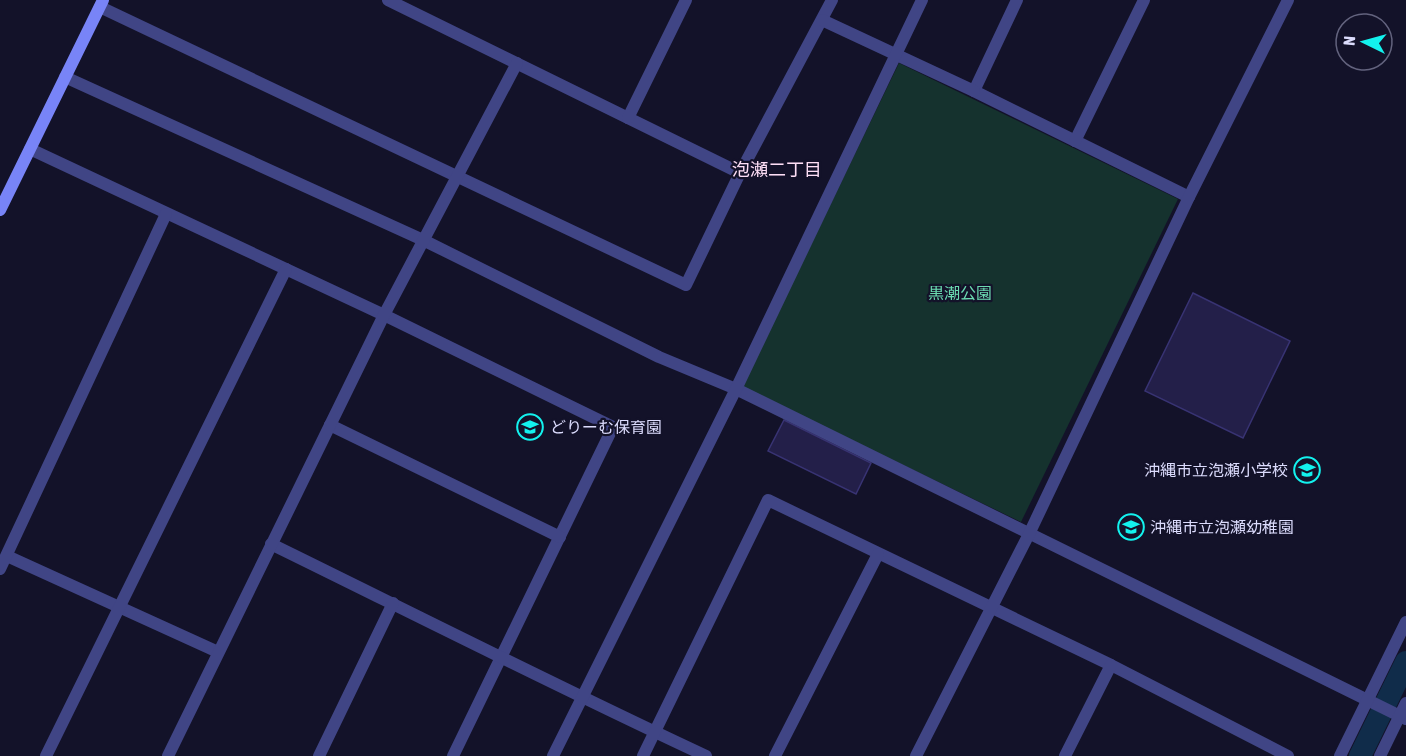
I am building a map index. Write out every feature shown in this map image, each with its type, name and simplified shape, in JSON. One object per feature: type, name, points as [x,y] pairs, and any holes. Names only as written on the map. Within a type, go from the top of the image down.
[{"type":"street","points":[[388,0],[740,173]]},
{"type":"street","points":[[0,210],[101,3],[456,177],[686,285],[740,173],[832,0]]},
{"type":"street","points":[[553,756],[736,389],[922,0]]},
{"type":"street","points":[[974,91],[1017,0]]},
{"type":"street","points":[[1076,141],[1144,0]]},
{"type":"street","points":[[916,756],[1030,532],[1189,197],[1288,0]]},
{"type":"street","points":[[628,118],[681,2]]},
{"type":"street","points":[[822,20],[974,91],[1189,197]]},
{"type":"street","points":[[168,756],[384,315],[517,63]]},
{"type":"street","points":[[65,77],[423,240],[659,357],[736,389],[1403,717]]},
{"type":"street","points":[[30,149],[384,315],[613,427],[453,756]]},
{"type":"street","points":[[0,568],[166,214]]},
{"type":"street","points":[[46,756],[286,269]]},
{"type":"street","points":[[330,425],[560,537]]},
{"type":"street","points":[[643,756],[768,500],[1111,664],[1288,756]]},
{"type":"street","points":[[271,544],[582,698],[706,756]]},
{"type":"street","points":[[775,756],[878,554]]},
{"type":"street","points":[[6,556],[218,652]]},
{"type":"street","points":[[319,756],[393,603]]},
{"type":"street","points":[[1340,756],[1406,621]]},
{"type":"street","points":[[1065,756],[1111,664]]},
{"type":"street","points":[[1380,756],[1403,717],[1406,703]]},
{"type":"green space","name":"黒潮公園","points":[[899,63],[1178,199],[1021,522],[742,387]]},
{"type":"building","points":[[1193,293],[1290,341],[1243,438],[1145,391]]},
{"type":"building","points":[[784,420],[871,463],[856,494],[768,451]]},
{"type":"waterway","points":[[1360,756],[1406,662]]},
{"type":"place","name":"どりーむ保育園","points":[[530,427]]},
{"type":"place","name":"沖縄市立泡瀬小学校","points":[[1307,470]]},
{"type":"place","name":"沖縄市立泡瀬幼稚園","points":[[1131,527]]},
{"type":"district","name":"泡瀬二丁目","points":[[777,169]]}]
